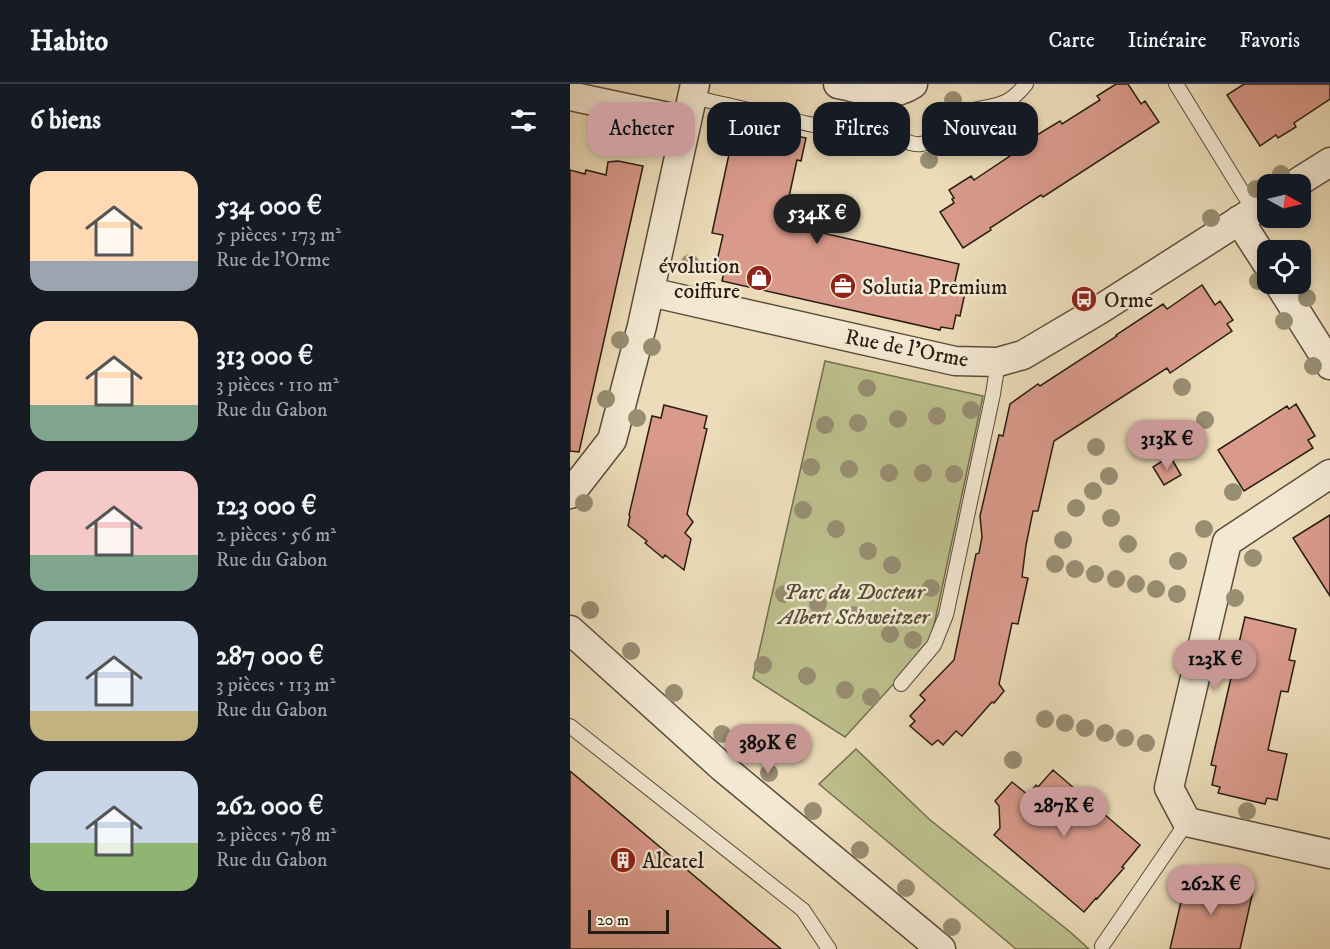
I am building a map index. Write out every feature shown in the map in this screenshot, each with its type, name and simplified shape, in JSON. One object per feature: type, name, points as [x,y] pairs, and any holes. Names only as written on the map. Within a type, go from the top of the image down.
[{"type":"street","points":[[838,84],[884,94],[904,90],[913,84]]},
{"type":"street","points":[[570,96],[692,101],[633,365],[612,440],[570,494]]},
{"type":"street","points":[[1311,174],[1330,162]]},
{"type":"street","points":[[1254,211],[1262,240]]},
{"type":"street","name":"Rue de l'Orme","points":[[650,292],[955,360],[998,362],[1023,355],[1254,211]]},
{"type":"street","points":[[1285,294],[1330,365]]},
{"type":"street","points":[[1330,474],[1227,542],[1169,788],[1187,822],[1330,854]]},
{"type":"street","points":[[570,630],[722,767],[941,949]]},
{"type":"lane","points":[[692,101],[820,126],[887,133],[903,141],[920,145],[934,139],[968,111],[1008,102],[1026,84]]},
{"type":"lane","points":[[1176,84],[1254,211]]},
{"type":"lane","points":[[901,684],[934,645],[946,615],[998,362]]},
{"type":"lane","points":[[570,726],[803,910],[829,949]]},
{"type":"lane","points":[[1102,946],[1187,822]]},
{"type":"green space","name":"Parc du Docteur Albert Schweitzer","points":[[825,361],[983,396],[930,644],[845,737],[753,678]]},
{"type":"green space","points":[[856,749],[929,819],[1089,949],[1016,949],[819,784]]},
{"type":"building","points":[[1116,84],[1128,84],[1141,104],[1145,101],[1159,122],[1043,197],[1041,195],[963,248],[940,212],[954,203],[949,190],[971,176],[974,180],[1010,156],[1038,156],[1038,134],[1060,121],[1062,124],[1100,100],[1097,96]]},
{"type":"building","points":[[1244,84],[1330,84],[1330,99],[1294,123],[1296,127],[1278,138],[1276,135],[1260,146],[1227,95]]},
{"type":"building","points":[[801,137],[806,138],[801,161],[797,160],[783,224],[959,264],[953,290],[965,293],[960,316],[956,315],[953,329],[941,327],[940,330],[722,281],[726,263],[717,261],[723,235],[712,233],[729,156],[801,156]]},
{"type":"building","points":[[618,161],[643,166],[579,452],[570,451],[570,170],[585,174],[586,170],[606,175],[608,162]]},
{"type":"building","points":[[1202,285],[1215,305],[1220,301],[1233,320],[1227,324],[1232,331],[1170,373],[1167,368],[1054,441],[1038,511],[1033,511],[1026,545],[1022,577],[1028,578],[1018,624],[1012,623],[999,684],[1004,691],[962,736],[956,731],[943,745],[938,740],[932,745],[910,726],[915,721],[910,716],[925,700],[920,695],[954,660],[976,554],[979,553],[982,537],[980,516],[999,435],[1003,436],[1010,404],[1163,304],[1167,309]]},
{"type":"building","points":[[1296,404],[1315,436],[1308,440],[1313,448],[1244,491],[1218,450],[1287,406],[1289,409]]},
{"type":"building","points":[[664,405],[707,416],[704,428],[707,429],[687,514],[693,522],[685,533],[691,539],[684,570],[665,555],[663,558],[628,526],[652,416],[661,418]]},
{"type":"building","points":[[1170,456],[1181,475],[1164,485],[1153,467]]},
{"type":"building","points":[[1330,515],[1330,596],[1293,538]]},
{"type":"building","points":[[1245,617],[1296,629],[1289,660],[1295,661],[1288,692],[1281,691],[1268,750],[1287,754],[1277,800],[1267,798],[1265,804],[1218,793],[1220,787],[1212,785],[1216,766],[1211,765]]},
{"type":"building","points":[[1053,770],[1140,845],[1122,867],[1124,868],[1084,912],[994,835],[1000,828],[999,806],[995,801],[1012,782],[1028,795]]},
{"type":"building","name":"Alcatel","points":[[570,771],[781,949],[570,949]]},
{"type":"building","points":[[1187,876],[1253,891],[1240,949],[1170,949]]},
{"type":"place","name":"évolution coiffure","points":[[759,278]]},
{"type":"place","name":"Solutia Premium","points":[[843,286]]},
{"type":"place","name":"Orme","points":[[1084,299]]},
{"type":"place","name":"Alcatel","points":[[623,860]]}]
